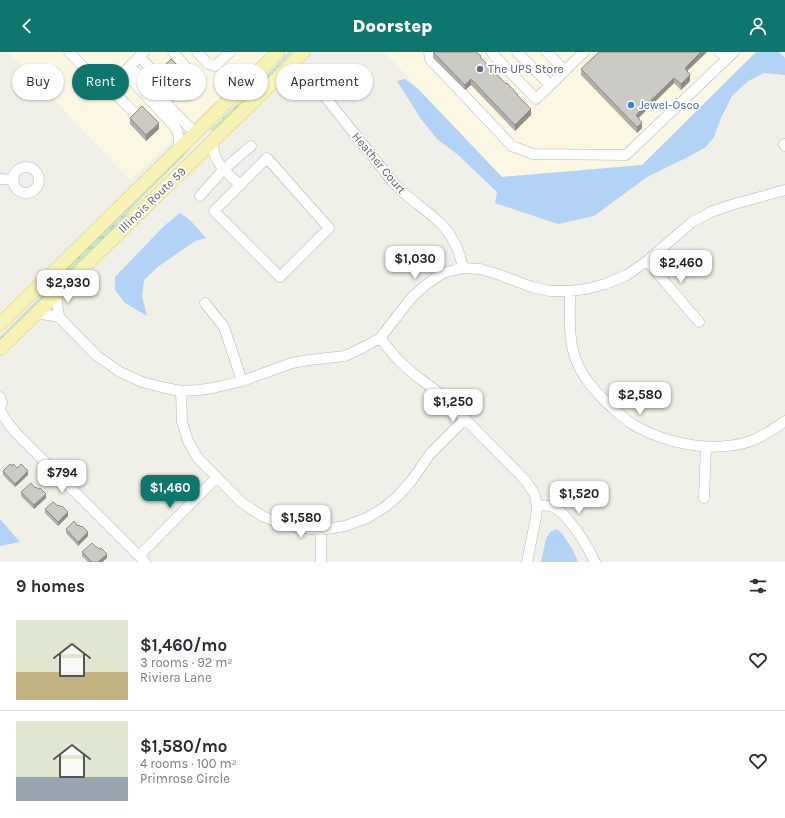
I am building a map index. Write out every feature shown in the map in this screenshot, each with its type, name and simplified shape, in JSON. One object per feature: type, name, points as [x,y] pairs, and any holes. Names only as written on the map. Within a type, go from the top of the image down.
[{"type":"main road","name":"Illinois Route 59","points":[[0,324],[278,52]]},
{"type":"main road","name":"Illinois Route 59","points":[[0,349],[304,52]]},
{"type":"main road","points":[[195,133],[202,151]]},
{"type":"street","points":[[70,52],[81,64]]},
{"type":"street","points":[[129,67],[142,54],[175,96],[183,97],[191,94],[198,86],[196,79],[172,52]]},
{"type":"street","points":[[197,52],[208,64],[215,66],[230,52]]},
{"type":"street","points":[[429,52],[430,59],[512,146],[533,154],[626,156],[734,52]]},
{"type":"street","points":[[491,52],[536,99],[581,53]]},
{"type":"street","points":[[517,52],[550,85]]},
{"type":"street","points":[[547,52],[565,71]]},
{"type":"street","points":[[719,52],[722,54],[726,52]]},
{"type":"street","points":[[129,71],[195,133]]},
{"type":"street","points":[[129,71],[176,126],[179,136],[178,150]]},
{"type":"street","points":[[122,100],[135,114]]},
{"type":"street","name":"Heather Court","points":[[328,100],[392,181],[446,230],[454,241],[460,254],[463,268]]},
{"type":"street","points":[[214,139],[214,153],[221,166]]},
{"type":"street","points":[[200,196],[221,166],[250,146]]},
{"type":"street","points":[[202,151],[211,160],[221,166],[240,185]]},
{"type":"street","points":[[267,158],[329,228],[280,277],[214,212],[240,185],[267,158]]},
{"type":"street","points":[[0,179],[14,180]]},
{"type":"street","points":[[37,313],[59,317],[97,356],[120,372],[142,382],[181,390],[214,388],[242,381],[292,363],[345,356],[364,347],[380,338],[414,296],[427,284],[443,273],[463,268],[480,269],[532,287],[550,291],[586,289],[605,284],[627,275],[647,261],[692,222],[711,212],[785,190]]},
{"type":"street","points":[[647,261],[699,322]]},
{"type":"street","points":[[570,291],[571,342],[575,359],[582,374],[595,391],[634,426],[677,442],[706,447],[731,446],[750,441],[769,432],[785,421]]},
{"type":"street","points":[[56,294],[59,317]]},
{"type":"street","points":[[205,303],[224,327],[242,381]]},
{"type":"street","points":[[380,338],[398,360],[450,403],[526,481],[535,495],[537,506],[527,562]]},
{"type":"street","points":[[181,390],[182,422],[188,441],[197,457],[241,502],[262,516],[279,523],[299,528],[321,530],[345,526],[367,518],[385,507],[399,495],[412,480],[430,454],[465,419]]},
{"type":"street","points":[[0,397],[2,403],[0,409],[15,432],[142,559],[216,478]]},
{"type":"street","points":[[704,498],[706,447]]},
{"type":"street","points":[[537,506],[545,505],[555,508],[564,516],[575,528],[595,562]]},
{"type":"street","points":[[321,530],[321,562]]},
{"type":"shaded area","points":[[8,52],[269,52],[256,64],[214,64],[214,100],[217,100],[130,180],[54,100],[64,100],[64,64],[19,64]]},
{"type":"shaded area","points":[[384,52],[756,52],[642,165],[502,177]]},
{"type":"green space","points":[[289,52],[292,52],[281,64],[277,64]]},
{"type":"green space","points":[[276,65],[276,70],[268,78],[268,74]]},
{"type":"green space","points":[[241,100],[248,100],[219,128],[212,131],[210,130]]},
{"type":"green space","points":[[189,148],[183,157],[145,194],[91,254],[0,342],[0,337],[80,254]]},
{"type":"water","points":[[756,52],[779,52],[785,58],[785,75],[764,73],[748,81],[732,96],[720,120],[714,137],[706,147],[647,177],[594,216],[558,224],[495,203],[497,192],[457,154],[437,139],[421,119],[397,81],[405,79],[419,90],[502,177],[642,165]]},
{"type":"water","points":[[180,213],[190,220],[206,238],[195,241],[159,266],[144,280],[142,296],[147,316],[125,303],[115,290],[115,277],[164,226]]},
{"type":"water","points":[[0,519],[20,542],[0,546]]},
{"type":"water","points":[[557,529],[573,550],[578,562],[541,562],[546,539],[550,532]]},
{"type":"building","points":[[433,52],[476,52],[531,109],[515,125],[471,79],[465,85]]},
{"type":"building","name":"Jewel-Osco","points":[[599,52],[701,52],[685,68],[690,75],[681,84],[674,78],[636,115],[642,123],[637,127],[581,69]]},
{"type":"building","points":[[171,59],[176,64],[166,64]]},
{"type":"building","points":[[142,106],[159,123],[146,135],[130,118]]},
{"type":"building","points":[[10,464],[12,466],[13,464],[17,468],[21,464],[28,471],[15,484],[3,471]]},
{"type":"building","points":[[31,483],[35,488],[40,488],[46,494],[34,505],[21,492]]},
{"type":"building","points":[[53,502],[58,506],[62,506],[68,512],[58,522],[45,509]]},
{"type":"building","points":[[74,521],[78,526],[82,526],[88,532],[78,542],[66,529]]},
{"type":"building","points":[[92,543],[99,549],[101,548],[107,554],[98,562],[92,562],[82,552]]},
{"type":"place","name":"The UPS Store","points":[[480,69]]},
{"type":"place","name":"Jewel-Osco","points":[[631,105]]}]
